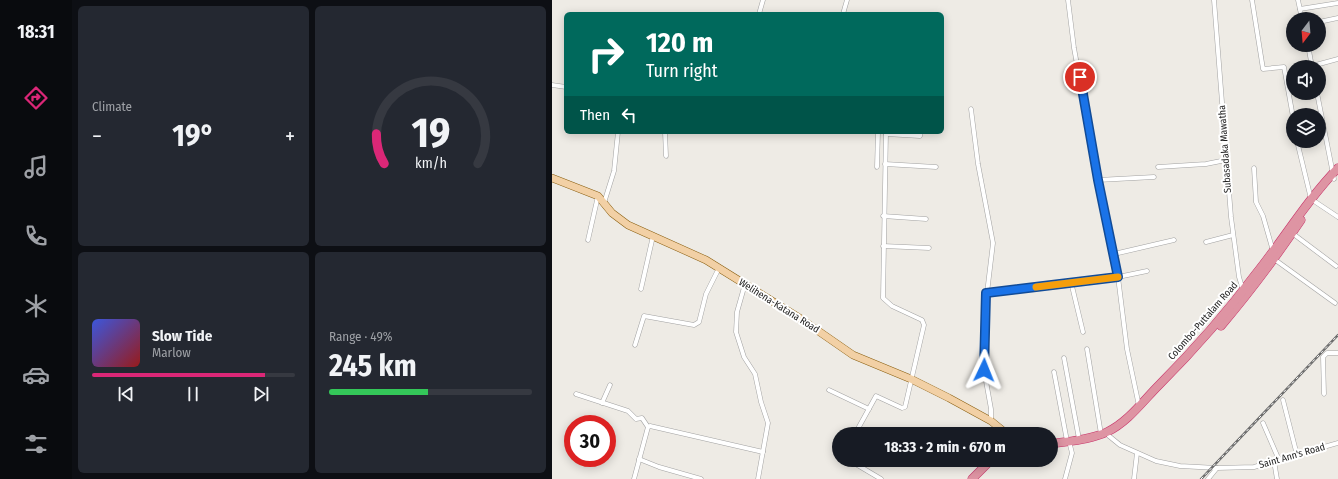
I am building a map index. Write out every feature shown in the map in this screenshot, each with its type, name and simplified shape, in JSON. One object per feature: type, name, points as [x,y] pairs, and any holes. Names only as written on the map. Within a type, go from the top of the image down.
[{"type":"highway","name":"Colombo-Puttalam Road","points":[[1274,256],[1312,200],[1336,174]]},
{"type":"highway","name":"Colombo-Puttalam Road","points":[[1058,446],[1078,439],[1118,431],[1144,409],[1196,354],[1292,233],[1312,200]]},
{"type":"highway","name":"Colombo-Puttalam Road","points":[[1058,444],[1097,440],[1129,416],[1189,354],[1245,292]]},
{"type":"highway","points":[[967,479],[978,467]]},
{"type":"highway","points":[[972,479],[984,467]]},
{"type":"main road","name":"Welihena-Katana Road","points":[[552,178],[598,196],[612,213],[628,226],[706,260],[801,319],[853,355],[911,379],[998,427]]},
{"type":"street","points":[[760,12],[763,0]]},
{"type":"street","points":[[843,12],[847,0]]},
{"type":"street","points":[[1068,0],[1074,48],[1098,180],[1114,254],[1127,349],[1139,406]]},
{"type":"street","name":"Subasadaka Mawatha","points":[[1214,0],[1233,235],[1240,277],[1245,292]]},
{"type":"street","points":[[1252,0],[1263,68],[1284,67],[1291,108]]},
{"type":"street","points":[[1298,0],[1301,12]]},
{"type":"street","points":[[1300,9],[1338,2]]},
{"type":"street","points":[[1326,21],[1338,18]]},
{"type":"street","points":[[1326,63],[1338,59]]},
{"type":"street","points":[[552,85],[564,87]]},
{"type":"street","points":[[1319,100],[1336,174]]},
{"type":"street","points":[[971,109],[978,164],[993,243],[986,293],[984,370],[991,409],[991,422]]},
{"type":"street","points":[[604,203],[614,171],[618,134]]},
{"type":"street","points":[[665,134],[666,156]]},
{"type":"street","points":[[877,167],[878,134]]},
{"type":"street","points":[[859,427],[876,396],[905,408],[924,325],[922,320],[892,306],[883,298],[886,134]]},
{"type":"street","points":[[897,134],[920,136],[920,134]]},
{"type":"street","points":[[1300,148],[1312,200],[1338,217]]},
{"type":"street","points":[[1158,167],[1206,164],[1226,160]]},
{"type":"street","points":[[885,164],[936,167]]},
{"type":"street","points":[[1254,168],[1256,202],[1263,216],[1274,256],[1335,303]]},
{"type":"street","points":[[1098,180],[1154,176]]},
{"type":"street","points":[[588,240],[598,196]]},
{"type":"street","points":[[884,216],[926,219]]},
{"type":"street","points":[[1292,233],[1336,266]]},
{"type":"street","points":[[1206,242],[1233,235]]},
{"type":"street","points":[[641,289],[653,236]]},
{"type":"street","points":[[1114,254],[1174,240]]},
{"type":"street","points":[[883,246],[929,248]]},
{"type":"street","points":[[635,345],[644,316],[694,325],[699,322],[706,294],[719,268]]},
{"type":"street","points":[[986,293],[1118,277],[1147,270]]},
{"type":"street","points":[[1071,282],[1083,332]]},
{"type":"street","points":[[745,284],[737,312],[736,332],[744,357],[755,374],[761,402],[768,423],[758,479]]},
{"type":"street","points":[[1087,349],[1105,434]]},
{"type":"street","points":[[1324,394],[1322,357],[1329,353],[1338,353]]},
{"type":"street","points":[[1064,358],[1078,439]]},
{"type":"street","points":[[1054,372],[1072,453],[1065,479]]},
{"type":"street","points":[[602,402],[610,385]]},
{"type":"street","points":[[829,390],[869,409]]},
{"type":"street","points":[[576,394],[628,411],[636,418],[642,418],[648,427],[634,479]]},
{"type":"street","points":[[1283,400],[1297,455]]},
{"type":"street","points":[[1263,423],[1277,461],[1277,479]]},
{"type":"street","points":[[648,427],[650,426],[763,452]]},
{"type":"street","name":"Saint Ann's Road","points":[[1105,434],[1120,444],[1156,461],[1217,468],[1254,467],[1338,443]]},
{"type":"street","points":[[1134,479],[1137,453]]},
{"type":"street","points":[[639,459],[659,467],[701,479]]},
{"type":"street","points":[[861,467],[881,479]]},
{"type":"street","points":[[1208,479],[1217,468]]},
{"type":"railway","points":[[1201,479],[1338,335]]},
{"type":"slow traffic","points":[[1036,287],[1118,277]]},
{"type":"route","points":[[984,370],[986,293],[1118,277],[1098,180],[1080,77]]}]
